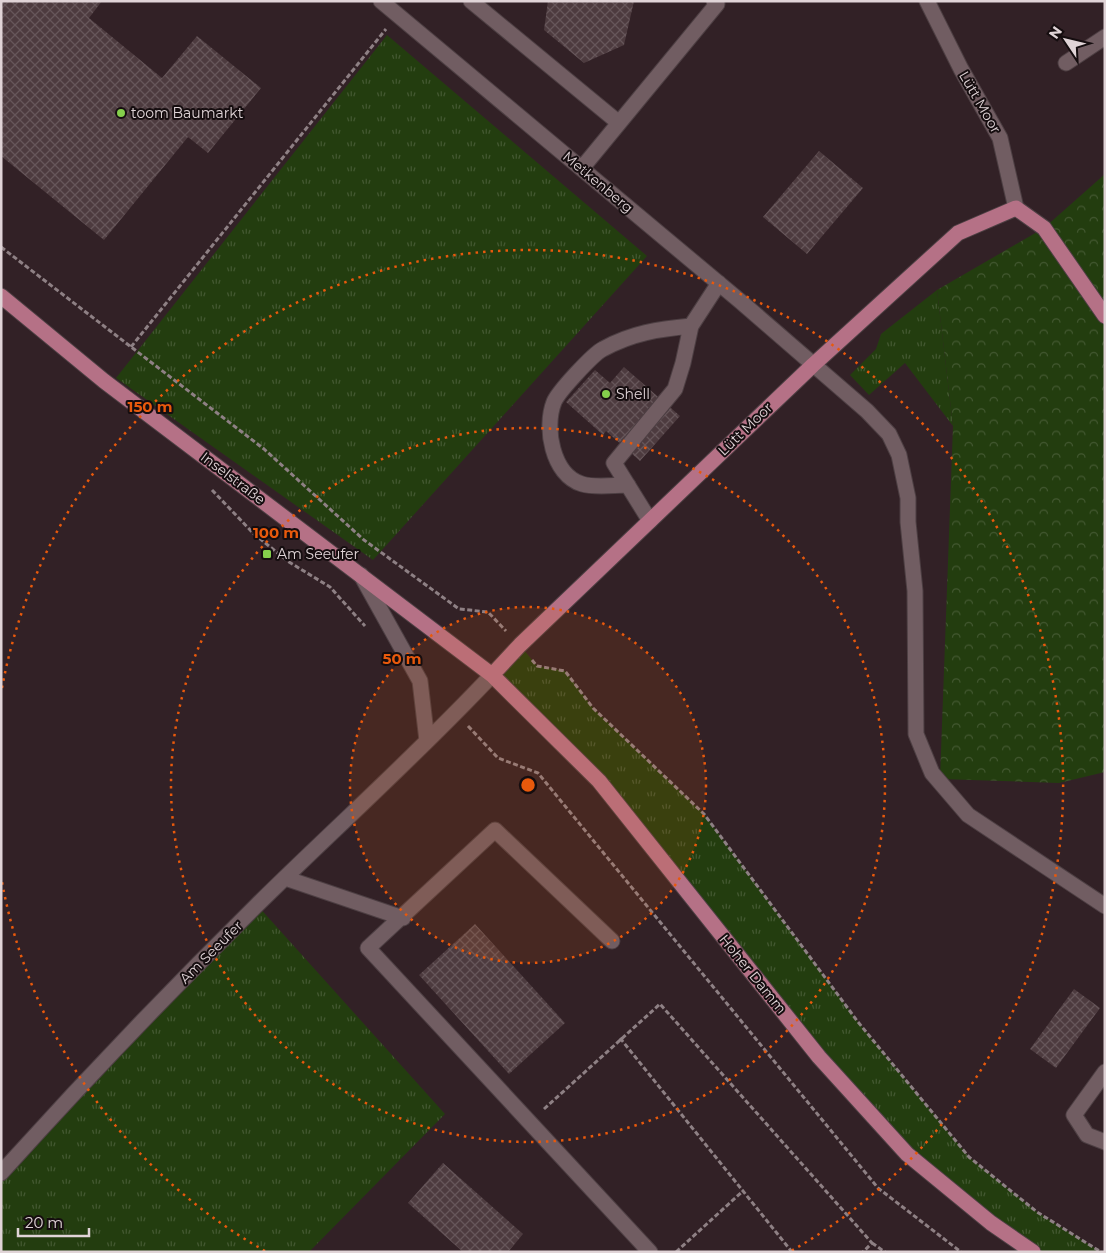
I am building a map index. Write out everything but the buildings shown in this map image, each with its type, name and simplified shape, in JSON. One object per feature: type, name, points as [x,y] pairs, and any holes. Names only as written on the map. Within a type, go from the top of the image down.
[{"type":"main road","points":[[1016,208],[1044,228],[1105,316]]},
{"type":"main road","name":"Lütt Moor","points":[[492,674],[520,644],[813,365],[958,234],[1016,208]]},
{"type":"main road","name":"Inselstraße","points":[[1,296],[104,381],[492,674]]},
{"type":"main road","name":"Hoher Damm","points":[[492,674],[599,781],[819,1057],[906,1154],[991,1223],[1033,1252]]},
{"type":"street","name":"Metkenberg","points":[[381,1],[582,168],[867,411],[889,434],[899,455],[908,498],[908,522],[916,591],[916,734],[932,773],[968,815],[1105,906]]},
{"type":"street","points":[[471,1],[619,124]]},
{"type":"street","points":[[582,168],[717,4],[714,1]]},
{"type":"street","name":"Lütt Moor","points":[[926,1],[961,69],[1000,138],[1016,208]]},
{"type":"street","points":[[1066,62],[1105,37]]},
{"type":"street","points":[[650,521],[614,463],[675,389],[684,363],[690,326],[718,284]]},
{"type":"street","points":[[628,485],[582,484],[565,474],[554,456],[551,422],[554,401],[585,364],[602,349],[652,329],[690,326]]},
{"type":"street","points":[[361,576],[420,681],[427,741]]},
{"type":"street","name":"Am Seeufer","points":[[1,1173],[90,1074],[285,878],[456,713],[492,674]]},
{"type":"street","points":[[612,941],[495,830],[403,918],[368,948],[529,1124],[650,1252]]},
{"type":"street","points":[[285,878],[403,918]]},
{"type":"street","points":[[1105,1072],[1074,1115],[1087,1135],[1105,1142]]},
{"type":"path","points":[[132,347],[398,15]]},
{"type":"path","points":[[1,247],[264,448],[364,540],[459,609],[488,612],[520,644],[537,666],[565,671],[593,708],[704,814],[858,1022],[969,1157],[1037,1212],[1101,1252]]},
{"type":"path","points":[[206,486],[254,534],[289,562],[330,587],[368,628]]},
{"type":"path","points":[[456,713],[498,758],[538,773],[878,1188],[960,1252]]},
{"type":"path","points":[[529,1124],[620,1038],[660,1004],[872,1243],[885,1252]]},
{"type":"path","points":[[620,1038],[792,1252]]},
{"type":"path","points":[[676,1252],[744,1190]]},
{"type":"path","points":[[863,1252],[872,1243]]},
{"type":"green space","points":[[387,35],[647,256],[373,560],[116,378]]},
{"type":"green space","points":[[1105,174],[1105,772],[1059,783],[940,779],[953,426],[937,290],[1044,228]]},
{"type":"green space","points":[[937,290],[953,426],[905,363],[869,395],[850,375],[876,349],[881,334]]},
{"type":"green space","points":[[520,645],[537,666],[565,671],[593,708],[704,814],[858,1022],[969,1157],[1037,1212],[1101,1252],[1033,1252],[907,1154],[599,781],[492,675]]},
{"type":"green space","points":[[257,905],[445,1114],[309,1252],[1,1252],[1,1173]]},
{"type":"place","name":"toom Baumarkt","points":[[121,113]]},
{"type":"place","name":"Shell","points":[[606,394]]},
{"type":"place","name":"Am Seeufer","points":[[267,554]]}]
